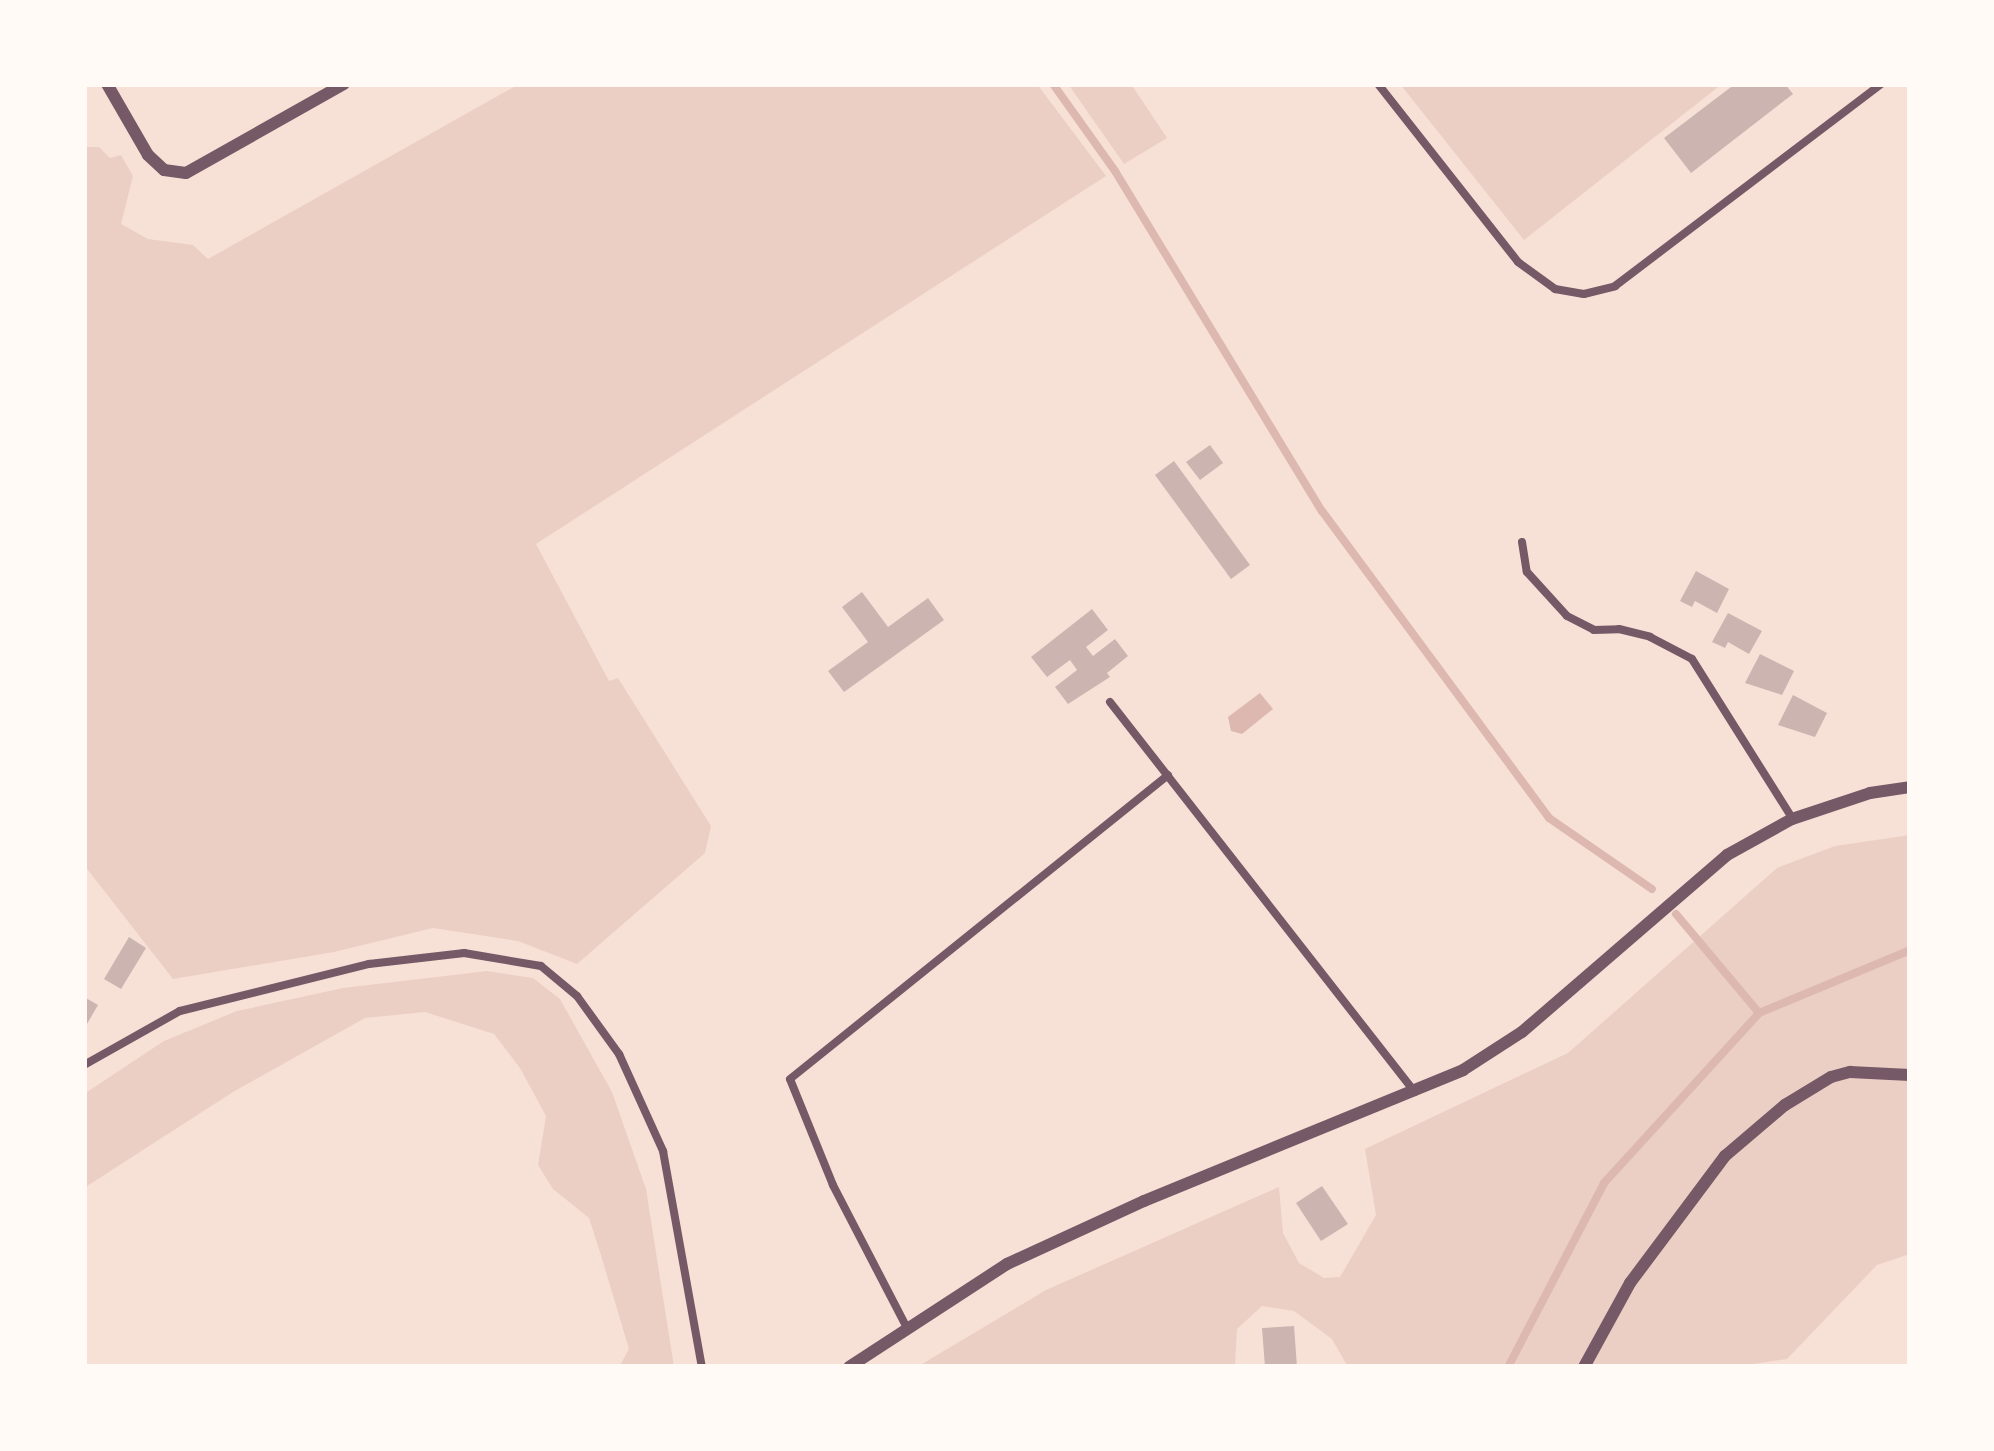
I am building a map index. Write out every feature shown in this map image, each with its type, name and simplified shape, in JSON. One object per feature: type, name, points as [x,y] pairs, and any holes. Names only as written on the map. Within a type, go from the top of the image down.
[{"type":"street","points":[[107,84],[148,155],[164,170],[186,173],[344,84]]},
{"type":"street","points":[[849,1367],[906,1326],[1046,1246],[1415,1092],[1522,1032],[1727,855],[1792,819],[1870,793],[1910,787]]},
{"type":"street","points":[[1584,1367],[1630,1283],[1725,1156],[1785,1105],[1831,1077],[1850,1072],[1910,1076]]},
{"type":"lane","points":[[1378,84],[1518,262],[1555,289],[1584,294],[1615,286],[1881,84]]},
{"type":"lane","points":[[1522,542],[1527,572],[1568,616],[1594,630],[1619,628],[1650,638],[1692,659],[1792,819]]},
{"type":"lane","points":[[1110,702],[1415,1092]]},
{"type":"lane","points":[[906,1326],[833,1185],[790,1079],[1168,775]]},
{"type":"lane","points":[[84,1065],[180,1010],[369,964],[464,953],[542,966],[578,996],[619,1054],[663,1151],[702,1367]]},
{"type":"shaded area","points":[[519,84],[1037,84],[1106,176],[536,544],[609,681],[618,678],[711,826],[705,853],[577,964],[518,941],[433,928],[334,952],[173,979],[84,865],[84,147],[99,147],[110,158],[121,155],[133,176],[121,224],[148,239],[193,245],[208,259]]},
{"type":"shaded area","points":[[1068,84],[1131,84],[1167,138],[1124,164]]},
{"type":"shaded area","points":[[1400,84],[1722,84],[1524,240]]},
{"type":"shaded area","points":[[1260,693],[1273,709],[1242,734],[1231,731],[1228,717]]},
{"type":"shaded area","points":[[1910,835],[1910,1254],[1877,1265],[1787,1359],[1734,1367],[1348,1367],[1332,1339],[1294,1311],[1262,1306],[1237,1329],[1235,1367],[917,1367],[1046,1290],[1279,1187],[1283,1233],[1299,1263],[1324,1278],[1340,1277],[1376,1215],[1365,1149],[1568,1053],[1777,868],[1835,846]]},
{"type":"shaded area","points":[[487,971],[533,978],[560,999],[612,1092],[646,1189],[674,1367],[619,1367],[629,1349],[589,1218],[553,1189],[538,1165],[546,1116],[520,1068],[494,1034],[425,1012],[365,1018],[233,1092],[84,1188],[84,1094],[164,1041],[237,1011],[343,988]]},
{"type":"building","points":[[1735,84],[1785,84],[1793,94],[1691,173],[1664,138]]},
{"type":"building","points":[[1210,445],[1223,463],[1200,480],[1186,462]]},
{"type":"building","points":[[1174,461],[1250,565],[1231,579],[1155,475]]},
{"type":"building","points":[[1696,571],[1729,589],[1717,613],[1695,601],[1692,607],[1680,601]]},
{"type":"building","points":[[862,592],[888,627],[928,598],[944,620],[844,692],[828,671],[868,642],[842,607]]},
{"type":"building","points":[[1092,609],[1108,630],[1086,647],[1093,656],[1115,639],[1128,656],[1107,673],[1110,677],[1068,704],[1055,687],[1077,670],[1070,660],[1047,677],[1031,657]]},
{"type":"building","points":[[1728,613],[1762,631],[1749,654],[1728,642],[1725,648],[1712,642]]},
{"type":"building","points":[[1760,654],[1794,671],[1782,695],[1745,683]]},
{"type":"building","points":[[1793,695],[1827,713],[1815,737],[1778,725]]},
{"type":"building","points":[[129,937],[146,948],[121,989],[104,979]]},
{"type":"building","points":[[84,997],[98,1005],[84,1029]]},
{"type":"building","points":[[1322,1186],[1348,1224],[1321,1241],[1296,1203]]},
{"type":"building","points":[[1294,1326],[1297,1367],[1265,1367],[1262,1328]]},
{"type":"waterway","points":[[1053,84],[1115,171],[1322,511],[1549,818],[1652,889]]},
{"type":"waterway","points":[[1676,914],[1759,1013]]},
{"type":"waterway","points":[[1508,1367],[1604,1183],[1759,1013],[1910,950]]}]
